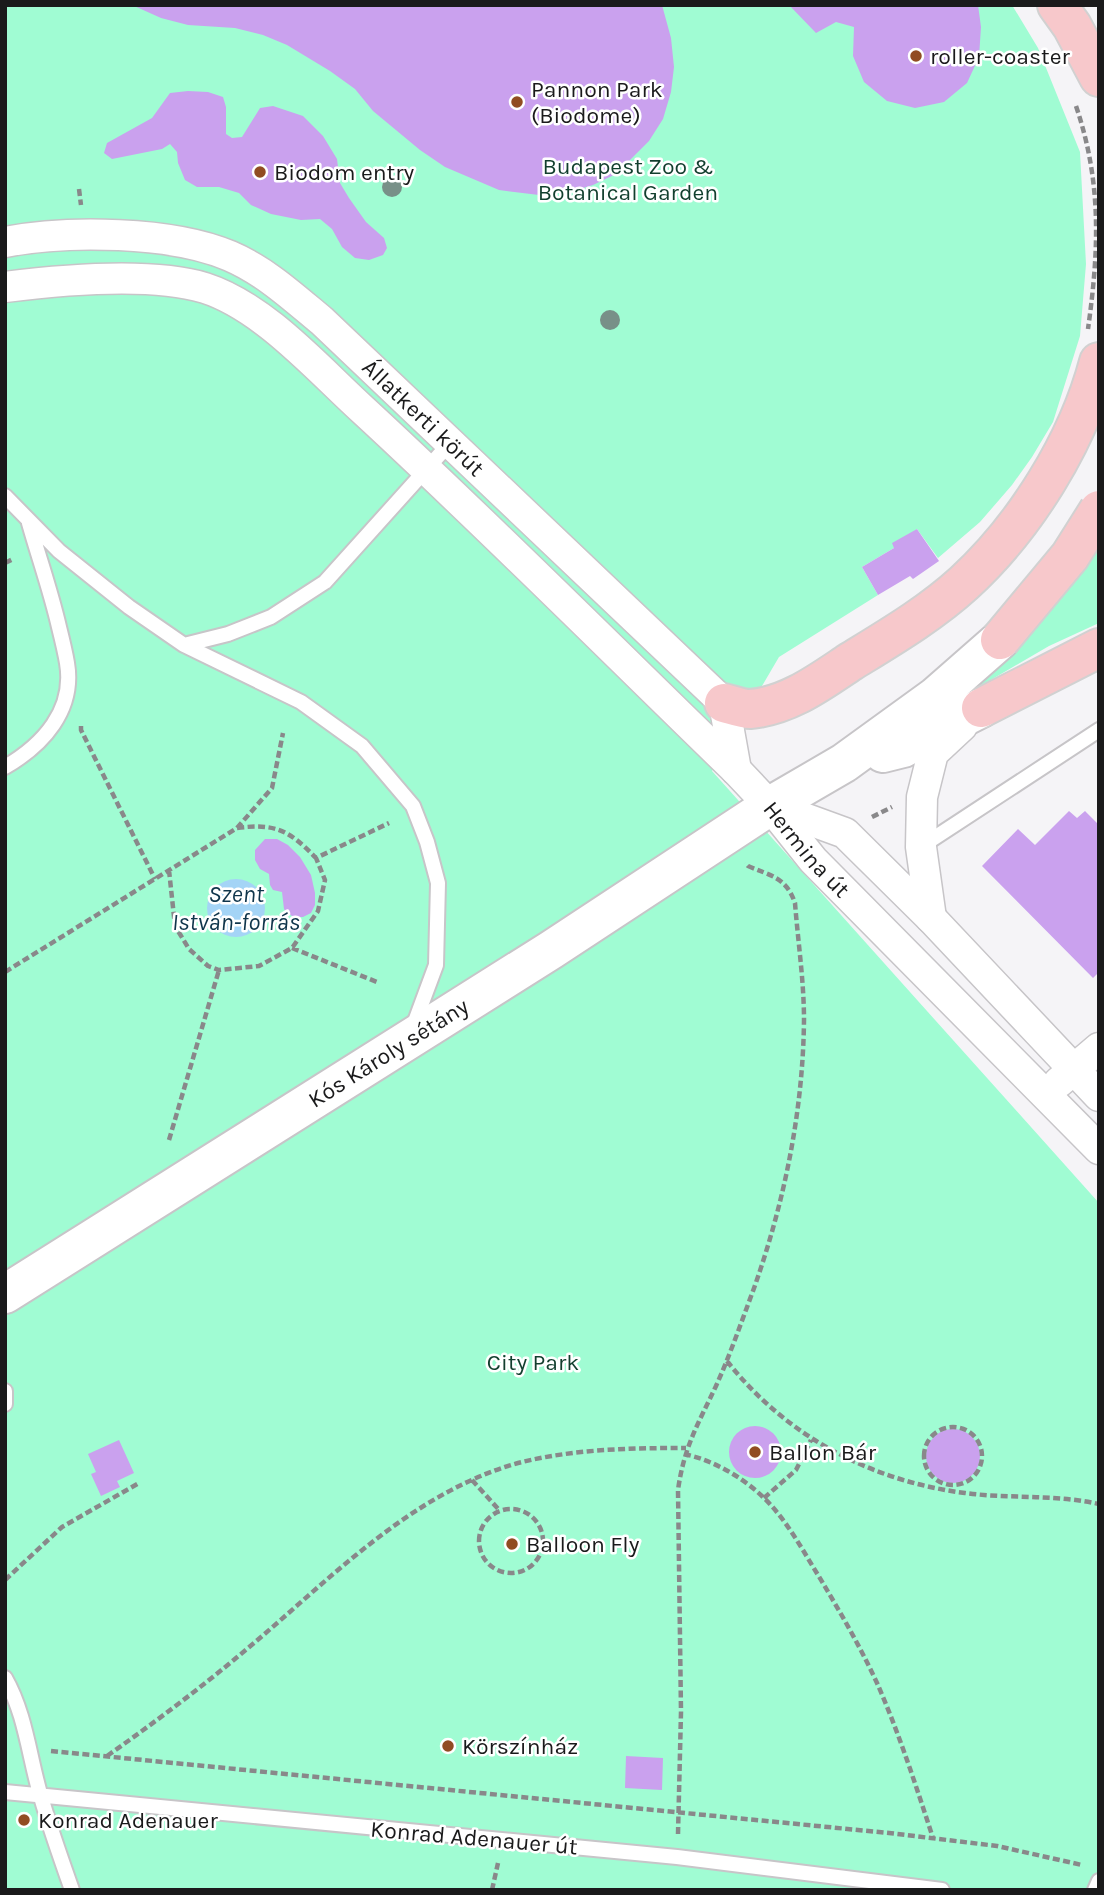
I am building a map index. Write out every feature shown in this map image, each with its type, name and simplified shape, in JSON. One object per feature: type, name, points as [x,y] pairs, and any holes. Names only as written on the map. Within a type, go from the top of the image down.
[{"type":"main road","points":[[1057,5],[1072,26],[1088,92]]},
{"type":"main road","points":[[1086,5],[1099,18]]},
{"type":"main road","points":[[724,704],[748,709],[796,696],[926,612],[964,584],[1003,544],[1034,502],[1080,417],[1093,351]]},
{"type":"main road","points":[[1000,640],[1070,556],[1099,510]]},
{"type":"main road","points":[[981,708],[1099,648]]},
{"type":"street","name":"Állatkerti körút","points":[[5,242],[82,235],[154,239],[192,244],[229,256],[264,274],[303,305],[724,704]]},
{"type":"street","name":"Állatkerti körút","points":[[5,287],[79,280],[157,280],[205,288],[246,306],[427,468],[770,806]]},
{"type":"street","points":[[844,763],[935,697],[1000,640]]},
{"type":"street","points":[[724,704],[736,770]]},
{"type":"street","points":[[844,763],[903,748],[981,708]]},
{"type":"street","points":[[931,918],[921,846],[922,797],[933,753],[981,708]]},
{"type":"street","name":"Kós Károly sétány","points":[[5,1294],[409,1040],[770,806],[844,763]]},
{"type":"street","name":"Hermina út","points":[[770,806],[845,833],[931,918],[1099,1096]]},
{"type":"street","name":"Hermina út","points":[[770,806],[813,860],[1099,1149]]},
{"type":"street","points":[[1044,1094],[1099,1048]]},
{"type":"lane","points":[[184,645],[228,634],[271,617],[325,582],[450,443]]},
{"type":"lane","points":[[5,496],[59,551],[184,645],[301,702],[362,746],[413,806],[427,842],[438,883],[436,965],[409,1040]]},
{"type":"lane","points":[[5,767],[46,736],[61,713],[67,686],[68,666],[54,604],[28,519]]},
{"type":"lane","points":[[921,846],[1099,730]]},
{"type":"lane","points":[[5,1391],[5,1404]]},
{"type":"lane","points":[[5,1678],[13,1692],[31,1749],[40,1795],[72,1890]]},
{"type":"lane","name":"Konrad Adenauer út","points":[[5,1792],[677,1857],[942,1890]]},
{"type":"lane","points":[[1095,1890],[1099,1881]]},
{"type":"path","points":[[1088,92],[1097,228],[1093,351]]},
{"type":"path","points":[[5,563],[13,559]]},
{"type":"path","points":[[82,717],[81,730],[155,879]]},
{"type":"path","points":[[5,972],[237,828],[272,788],[283,733]]},
{"type":"path","points":[[316,858],[389,823]]},
{"type":"path","points":[[169,869],[174,926],[189,948],[208,966],[219,970],[259,966],[292,948],[318,911],[325,880],[316,858],[298,839],[271,827],[260,825],[237,828]]},
{"type":"path","points":[[677,1857],[681,1712],[678,1490],[684,1454],[727,1361],[754,1288],[774,1225],[798,1114],[804,1017],[795,903],[784,881]]},
{"type":"path","points":[[292,948],[377,982]]},
{"type":"path","points":[[169,1140],[219,970]]},
{"type":"path","points":[[727,1361],[754,1394],[811,1440],[882,1473],[964,1493],[1059,1498],[1099,1504]]},
{"type":"path","points":[[925,1485],[929,1472],[924,1454],[934,1433],[956,1427],[968,1430],[977,1439],[982,1450],[982,1463],[977,1474],[967,1482],[955,1485],[943,1483],[929,1472]]},
{"type":"path","points":[[764,1498],[796,1471],[811,1440]]},
{"type":"path","points":[[106,1757],[177,1707],[373,1543],[421,1508],[472,1480],[517,1464],[557,1455],[646,1448],[687,1448]]},
{"type":"path","points":[[684,1454],[698,1457],[728,1472],[764,1498],[794,1535],[836,1605],[877,1683],[915,1780],[933,1838]]},
{"type":"path","points":[[472,1480],[499,1511]]},
{"type":"path","points":[[5,1580],[62,1527],[139,1483]]},
{"type":"path","points":[[499,1511],[524,1511],[534,1519],[541,1530],[543,1542],[540,1554],[533,1564],[522,1571],[510,1573],[498,1570],[488,1563],[481,1552],[481,1528],[499,1511]]},
{"type":"path","points":[[31,1749],[933,1838],[997,1846],[1088,1866]]},
{"type":"green space","name":"City Park","points":[[5,5],[1012,5],[1038,48],[1080,152],[1086,264],[1080,336],[1053,422],[1012,485],[980,522],[938,558],[917,529],[894,548],[862,567],[878,595],[779,657],[712,771],[1099,1203],[1099,1890],[5,1890]]},
{"type":"green space","points":[[1099,548],[1099,623],[1049,646],[972,691],[964,683],[1069,588]]},
{"type":"water","name":"Szent István-forrás","points":[[236,879],[247,881],[260,892],[265,908],[263,919],[252,932],[236,937],[225,935],[212,924],[207,908],[209,897],[220,884]]},
{"type":"building","name":"Pannon Park (Biodome)","points":[[132,5],[662,5],[671,38],[674,67],[671,92],[663,119],[649,141],[616,174],[570,192],[539,195],[499,190],[445,167],[420,150],[373,111],[355,89],[287,45],[235,28],[188,25],[161,18]]},
{"type":"building","name":"roller-coaster","points":[[789,5],[978,5],[981,27],[979,57],[967,83],[944,102],[915,108],[887,101],[864,82],[853,56],[854,27],[836,22],[816,33]]},
{"type":"building","name":"Biodom entry","points":[[208,92],[223,97],[226,107],[226,134],[232,138],[242,137],[260,108],[273,106],[303,116],[323,136],[337,159],[340,183],[349,198],[366,222],[384,238],[387,248],[383,255],[369,260],[355,258],[342,247],[332,229],[320,219],[301,220],[271,214],[251,205],[239,193],[219,187],[197,187],[185,180],[177,152],[170,144],[162,149],[112,159],[104,153],[107,143],[152,118],[170,93]]},
{"type":"building","points":[[917,529],[939,561],[913,579],[910,576],[878,595],[862,567],[894,548],[892,543]]},
{"type":"building","points":[[1069,811],[1077,818],[1085,811],[1099,825],[1099,972],[1093,978],[982,866],[1018,829],[1035,845]]},
{"type":"building","points":[[265,839],[277,839],[300,857],[311,875],[315,893],[315,905],[311,913],[294,917],[284,909],[282,892],[273,890],[269,874],[260,869],[255,860],[255,850]]},
{"type":"building","name":"Ballon Bár","points":[[755,1426],[765,1428],[773,1434],[779,1442],[779,1462],[773,1470],[765,1476],[755,1478],[745,1476],[737,1470],[731,1462],[729,1452],[731,1442],[737,1434],[745,1428]]},
{"type":"building","points":[[958,1429],[968,1433],[976,1441],[980,1456],[976,1471],[968,1479],[948,1483],[938,1479],[930,1471],[926,1451],[930,1441],[938,1433]]},
{"type":"building","points":[[119,1440],[134,1473],[117,1481],[120,1487],[101,1496],[91,1474],[96,1472],[88,1454]]},
{"type":"building","points":[[626,1756],[663,1758],[662,1790],[625,1788]]},
{"type":"place","name":"roller-coaster","points":[[916,56]]},
{"type":"place","name":"Pannon Park (Biodome)","points":[[517,102]]},
{"type":"place","name":"Biodom entry","points":[[260,172]]},
{"type":"place","name":"Ballon Bár","points":[[755,1452]]},
{"type":"place","name":"Balloon Fly","points":[[512,1544]]},
{"type":"place","name":"Körszínház","points":[[448,1746]]},
{"type":"place","name":"Konrad Adenauer","points":[[24,1820]]},
{"type":"park label","name":"Budapest Zoo & Botanical Garden","points":[[628,179]]}]
